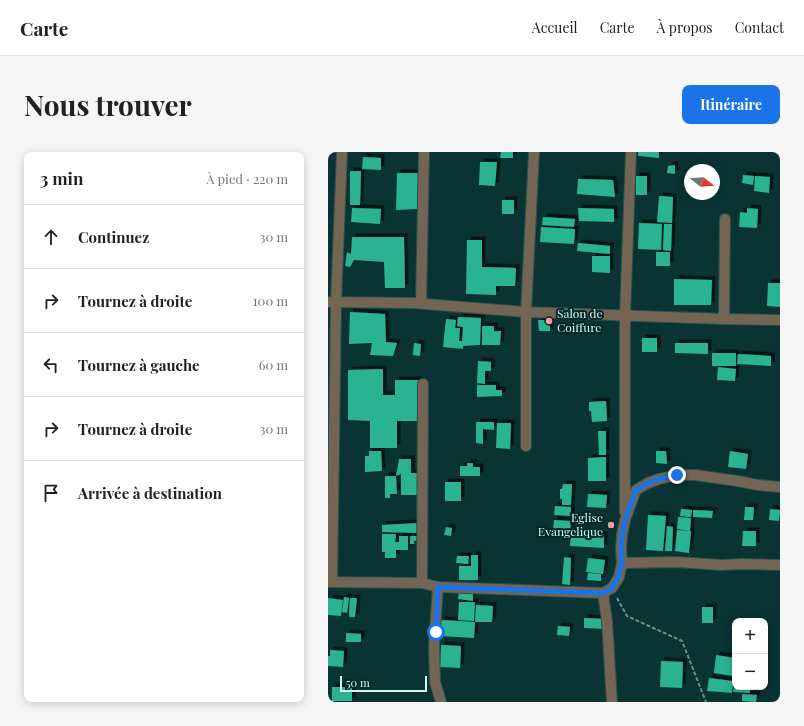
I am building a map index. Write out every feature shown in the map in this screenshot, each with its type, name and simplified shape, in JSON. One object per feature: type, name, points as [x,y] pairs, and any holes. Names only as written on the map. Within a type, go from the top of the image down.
[{"type":"street","points":[[342,152],[332,302],[330,582],[422,583],[438,587],[607,591]]},
{"type":"street","points":[[421,303],[424,152]]},
{"type":"street","points":[[526,446],[526,312],[534,152]]},
{"type":"street","points":[[612,702],[607,622],[607,591],[618,577],[622,563],[622,542],[625,520],[625,315],[630,152]]},
{"type":"street","points":[[724,319],[725,219]]},
{"type":"street","points":[[332,302],[421,303],[526,312],[780,320]]},
{"type":"street","points":[[422,583],[423,384]]},
{"type":"street","points":[[625,520],[636,490],[648,483],[677,475],[695,475],[780,487]]},
{"type":"street","points":[[622,563],[677,562],[721,565],[780,565]]},
{"type":"street","points":[[438,587],[434,645],[435,682],[441,702]]},
{"type":"path","points":[[607,591],[627,616],[682,641],[706,702]]},
{"type":"building","points":[[501,152],[513,152],[513,158],[500,158]]},
{"type":"building","points":[[638,152],[659,152],[659,158],[638,156]]},
{"type":"building","points":[[363,157],[381,158],[381,170],[362,169]]},
{"type":"building","points":[[480,162],[497,162],[495,186],[479,185]]},
{"type":"building","points":[[675,165],[675,174],[667,173],[668,166]]},
{"type":"building","points":[[350,171],[361,171],[360,205],[350,205]]},
{"type":"building","points":[[397,173],[418,173],[417,209],[396,210]]},
{"type":"building","points":[[743,175],[754,176],[753,185],[742,183]]},
{"type":"building","points":[[636,176],[647,176],[647,195],[636,195]]},
{"type":"building","points":[[755,176],[770,177],[769,193],[754,191]]},
{"type":"building","points":[[578,179],[613,180],[615,197],[577,194]]},
{"type":"building","points":[[659,196],[673,197],[672,223],[657,222]]},
{"type":"building","points":[[502,200],[514,200],[514,214],[502,214]]},
{"type":"building","points":[[352,208],[381,209],[380,224],[351,222]]},
{"type":"building","points":[[578,208],[614,209],[614,222],[579,221]]},
{"type":"building","points":[[747,208],[758,209],[757,228],[739,227],[740,212],[747,213]]},
{"type":"building","points":[[543,217],[575,219],[574,227],[542,225]]},
{"type":"building","points":[[639,223],[662,224],[661,250],[638,249]]},
{"type":"building","points":[[664,224],[672,224],[671,251],[663,250]]},
{"type":"building","points":[[541,227],[575,229],[574,244],[540,242]]},
{"type":"building","points":[[352,237],[404,237],[405,288],[385,288],[384,262],[354,260],[350,267],[345,266],[347,252],[351,254]]},
{"type":"building","points":[[467,240],[482,240],[482,267],[516,268],[515,286],[496,286],[496,295],[466,294]]},
{"type":"building","points":[[578,243],[610,246],[610,254],[577,251]]},
{"type":"building","points":[[656,252],[670,252],[670,266],[656,266]]},
{"type":"building","points":[[592,256],[610,256],[610,273],[592,272]]},
{"type":"building","points":[[674,279],[712,280],[711,305],[674,305]]},
{"type":"building","points":[[768,283],[780,283],[780,307],[767,306]]},
{"type":"building","points":[[350,312],[385,314],[386,342],[397,343],[393,356],[370,355],[372,343],[349,344]]},
{"type":"building","points":[[458,317],[481,318],[480,345],[463,346],[463,349],[443,347],[446,319],[456,320],[455,328],[460,328],[459,341],[462,341],[463,327],[457,326]]},
{"type":"building","points":[[538,320],[550,320],[550,331],[539,331]]},
{"type":"building","points":[[482,326],[494,326],[494,331],[501,331],[500,345],[482,345]]},
{"type":"building","points":[[642,338],[657,338],[657,352],[642,352]]},
{"type":"building","points":[[414,343],[421,344],[420,356],[413,355]]},
{"type":"building","points":[[675,343],[708,343],[708,354],[675,353]]},
{"type":"building","points":[[712,353],[736,353],[736,366],[712,366]]},
{"type":"building","points":[[738,354],[771,356],[771,366],[737,364]]},
{"type":"building","points":[[478,361],[491,362],[491,371],[485,371],[485,384],[477,383]]},
{"type":"building","points":[[718,367],[736,369],[735,381],[717,380]]},
{"type":"building","points":[[383,369],[383,395],[395,395],[395,380],[419,380],[419,421],[397,421],[397,448],[370,448],[370,421],[348,420],[348,370]]},
{"type":"building","points":[[477,385],[496,385],[496,390],[502,390],[502,396],[477,397]]},
{"type":"building","points":[[606,401],[607,421],[592,422],[591,411],[589,411],[589,402]]},
{"type":"building","points":[[476,422],[494,422],[494,430],[483,429],[483,444],[476,443]]},
{"type":"building","points":[[497,423],[511,423],[510,449],[496,448]]},
{"type":"building","points":[[598,431],[606,431],[606,455],[599,455]]},
{"type":"building","points":[[369,451],[381,451],[382,471],[365,472],[365,456],[369,456]]},
{"type":"building","points":[[656,451],[666,451],[667,464],[656,463]]},
{"type":"building","points":[[730,451],[748,454],[746,469],[728,467]]},
{"type":"building","points":[[606,457],[606,481],[588,481],[588,458]]},
{"type":"building","points":[[399,459],[411,459],[411,473],[418,473],[418,495],[401,495],[401,474],[396,476]]},
{"type":"building","points":[[467,463],[473,463],[473,467],[480,467],[480,476],[460,476],[460,466],[467,466]]},
{"type":"building","points":[[385,476],[396,476],[397,494],[390,494],[390,498],[385,498]]},
{"type":"building","points":[[445,482],[461,482],[461,501],[445,501]]},
{"type":"building","points":[[563,484],[572,484],[571,505],[562,505],[562,499],[560,499],[560,489],[562,489]]},
{"type":"building","points":[[588,494],[607,495],[606,508],[587,507]]},
{"type":"building","points":[[555,506],[571,507],[571,516],[554,515]]},
{"type":"building","points":[[745,507],[754,507],[753,520],[744,520]]},
{"type":"building","points":[[681,509],[692,510],[691,517],[680,516]]},
{"type":"building","points":[[770,509],[780,510],[779,521],[769,520]]},
{"type":"building","points":[[693,510],[713,511],[712,518],[693,517]]},
{"type":"building","points":[[648,515],[666,516],[663,551],[646,550]]},
{"type":"building","points":[[678,517],[691,518],[690,531],[677,529]]},
{"type":"building","points":[[554,520],[571,521],[570,532],[553,531]]},
{"type":"building","points":[[419,523],[418,533],[382,532],[382,525]]},
{"type":"building","points":[[667,526],[673,527],[672,551],[665,551]]},
{"type":"building","points":[[446,527],[452,528],[451,536],[444,535]]},
{"type":"building","points":[[677,530],[691,531],[689,553],[675,551]]},
{"type":"building","points":[[743,531],[756,531],[756,546],[742,546]]},
{"type":"building","points":[[571,533],[604,535],[604,548],[570,546]]},
{"type":"building","points":[[382,534],[396,534],[395,542],[399,542],[399,536],[408,536],[408,550],[396,550],[396,558],[385,558],[385,552],[382,552]]},
{"type":"building","points":[[410,536],[418,536],[417,541],[414,541],[414,544],[410,544]]},
{"type":"building","points":[[471,555],[478,555],[478,580],[459,580],[459,566],[471,566]]},
{"type":"building","points":[[457,556],[469,556],[468,564],[456,563]]},
{"type":"building","points":[[564,557],[571,558],[570,585],[562,584]]},
{"type":"building","points":[[588,558],[605,560],[603,574],[586,572]]},
{"type":"building","points":[[588,573],[601,574],[601,581],[587,580]]},
{"type":"building","points":[[459,592],[473,594],[473,601],[458,599]]},
{"type":"building","points":[[344,597],[349,598],[347,613],[342,612]]},
{"type":"building","points":[[328,598],[343,600],[341,616],[328,615]]},
{"type":"building","points":[[350,598],[357,598],[355,617],[349,617]]},
{"type":"building","points":[[459,602],[475,602],[474,621],[458,620]]},
{"type":"building","points":[[476,605],[493,606],[492,622],[475,622]]},
{"type":"building","points":[[702,607],[713,607],[713,623],[702,623]]},
{"type":"building","points":[[584,618],[605,619],[605,629],[584,628]]},
{"type":"building","points":[[441,620],[475,622],[474,638],[440,636]]},
{"type":"building","points":[[558,626],[570,627],[569,636],[557,635]]},
{"type":"building","points":[[346,633],[361,634],[361,642],[346,642]]},
{"type":"building","points":[[441,645],[461,646],[460,668],[440,667]]},
{"type":"building","points":[[330,650],[344,651],[343,667],[328,666],[328,656],[330,656]]},
{"type":"building","points":[[716,655],[732,658],[732,676],[714,673]]},
{"type":"building","points":[[661,661],[683,662],[682,688],[660,687]]},
{"type":"building","points":[[709,678],[732,681],[732,693],[707,691]]},
{"type":"building","points":[[332,687],[352,687],[352,701],[332,701]]},
{"type":"building","points":[[733,690],[750,690],[750,693],[733,692]]},
{"type":"building","points":[[742,694],[757,695],[756,702],[742,701]]},
{"type":"place","name":"Salon de Coiffure","points":[[549,321]]},
{"type":"place","name":"Eglise Evangelique","points":[[611,525]]},
{"type":"route","points":[[436,632],[438,587],[603,593],[612,588],[618,577],[622,563],[622,535],[625,520],[636,490],[648,483],[677,475]]}]
